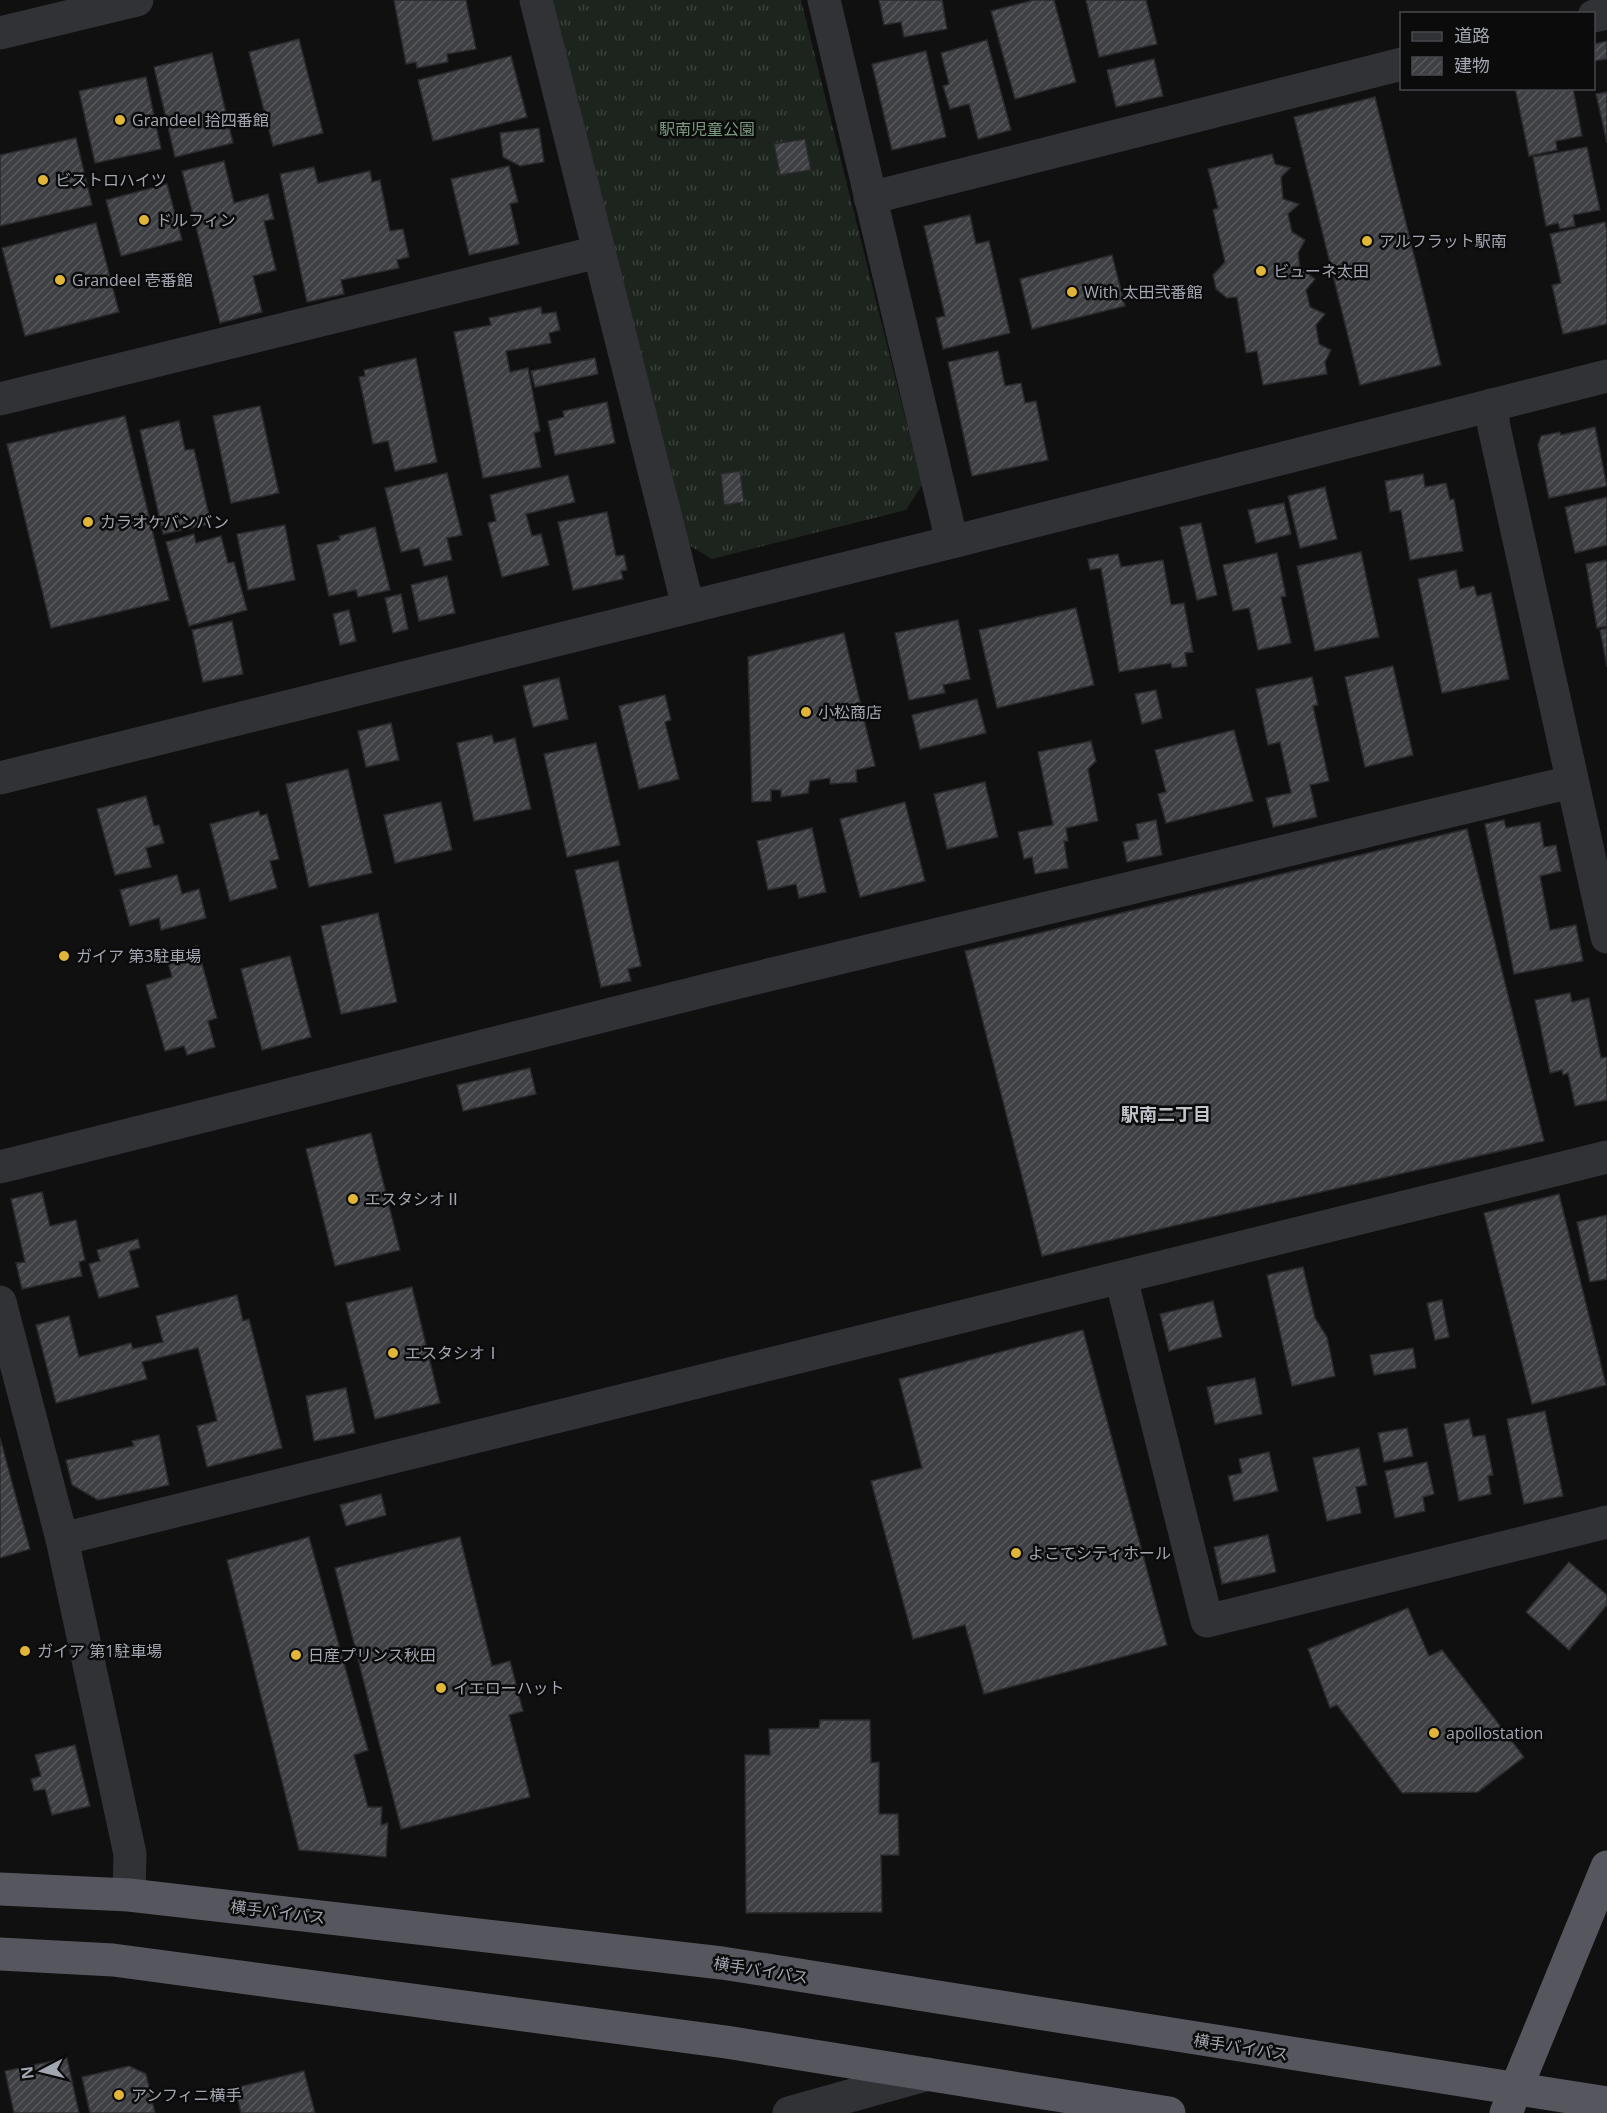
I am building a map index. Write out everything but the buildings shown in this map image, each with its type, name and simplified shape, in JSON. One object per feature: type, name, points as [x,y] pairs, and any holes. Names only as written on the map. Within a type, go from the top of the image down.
[{"type":"highway","points":[[1511,2101],[1597,1912],[1607,1867]]},
{"type":"highway","name":"横手バイパス","points":[[0,1889],[129,1895],[722,1963],[1339,2062],[1511,2101],[1607,2103]]},
{"type":"highway","points":[[0,1954],[113,1960],[726,2042],[1169,2113]]},
{"type":"street","points":[[0,33],[137,0]]},
{"type":"street","points":[[536,0],[688,606]]},
{"type":"street","points":[[824,0],[952,542]]},
{"type":"street","points":[[870,198],[1400,64]]},
{"type":"street","points":[[0,399],[598,252]]},
{"type":"street","points":[[0,778],[952,542],[1607,376]]},
{"type":"street","points":[[1491,405],[1571,782],[1607,937]]},
{"type":"street","points":[[0,1167],[750,979],[1571,782]]},
{"type":"street","points":[[62,1539],[1607,1157]]},
{"type":"street","points":[[1121,1278],[1207,1621],[1607,1522]]},
{"type":"street","points":[[0,1302],[62,1539],[130,1854],[129,1895]]},
{"type":"street","points":[[789,2113],[928,2074]]},
{"type":"green space","name":"駅南児童公園","points":[[548,0],[801,0],[922,485],[906,510],[712,559],[685,543]]},
{"type":"place","name":"Grandeel 拾四番館","points":[[120,120]]},
{"type":"place","name":"ビストロハイツ","points":[[43,180]]},
{"type":"place","name":"ドルフィン","points":[[144,220]]},
{"type":"place","name":"アルフラット駅南","points":[[1367,241]]},
{"type":"place","name":"ビューネ太田","points":[[1261,271]]},
{"type":"place","name":"Grandeel 壱番館","points":[[60,280]]},
{"type":"place","name":"With 太田弐番館","points":[[1072,292]]},
{"type":"place","name":"カラオケバンバン","points":[[88,522]]},
{"type":"place","name":"小松商店","points":[[806,712]]},
{"type":"place","name":"ガイア 第3駐車場","points":[[64,956]]},
{"type":"place","name":"エスタシオⅡ","points":[[353,1199]]},
{"type":"place","name":"エスタシオⅠ","points":[[393,1353]]},
{"type":"place","name":"よこてシティホール","points":[[1016,1553]]},
{"type":"place","name":"ガイア 第1駐車場","points":[[25,1651]]},
{"type":"place","name":"日産プリンス秋田","points":[[296,1655]]},
{"type":"place","name":"イエローハット","points":[[441,1688]]},
{"type":"place","name":"apollostation","points":[[1434,1733]]},
{"type":"place","name":"アンフィニ横手","points":[[119,2095]]},
{"type":"district","name":"駅南二丁目","points":[[1166,1114]]}]
